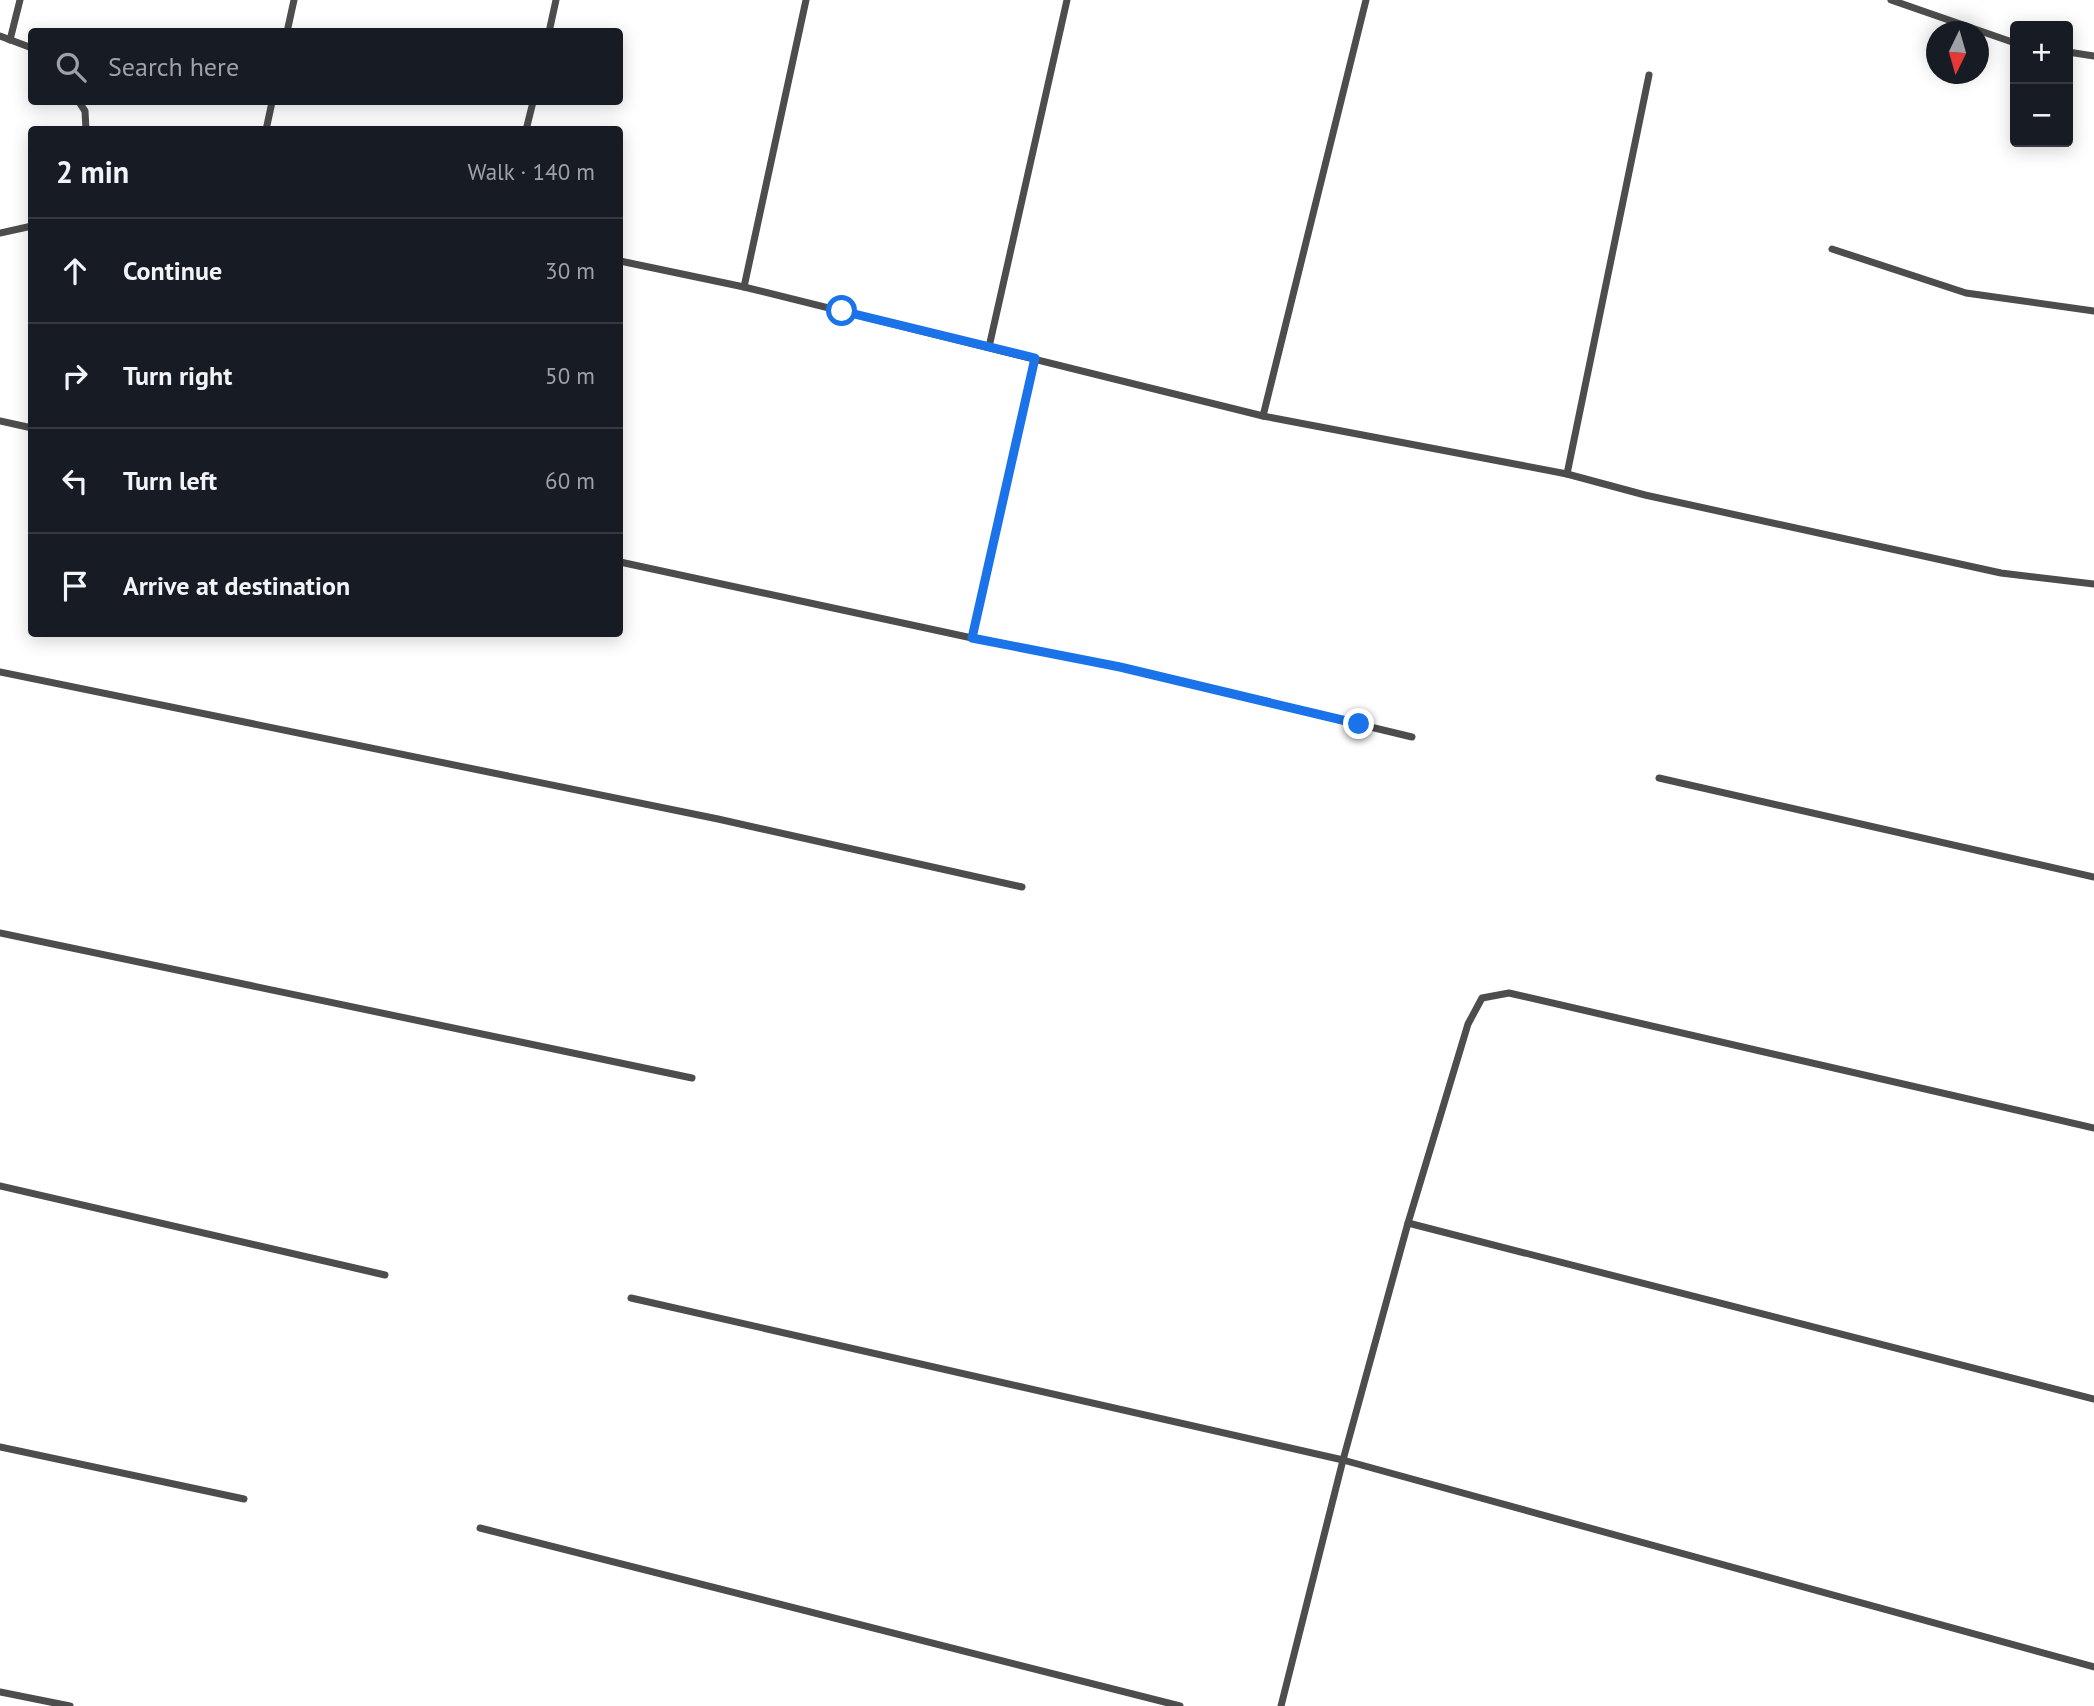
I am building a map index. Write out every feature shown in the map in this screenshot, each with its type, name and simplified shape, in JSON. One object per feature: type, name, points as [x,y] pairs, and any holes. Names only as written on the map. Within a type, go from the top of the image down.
[{"type":"street","points":[[10,40],[20,0]]},
{"type":"street","points":[[288,28],[294,0]]},
{"type":"street","points":[[550,28],[556,0]]},
{"type":"street","points":[[744,287],[806,0]]},
{"type":"street","points":[[989,347],[1067,0]]},
{"type":"street","points":[[1262,416],[1366,0]]},
{"type":"street","points":[[1891,0],[2010,41]]},
{"type":"street","points":[[0,36],[28,47]]},
{"type":"street","points":[[2073,53],[2094,57]]},
{"type":"street","points":[[1567,474],[1649,75]]},
{"type":"street","points":[[81,105],[85,111],[86,126]]},
{"type":"street","points":[[267,126],[271,105]]},
{"type":"street","points":[[527,126],[532,105]]},
{"type":"street","points":[[0,233],[28,227]]},
{"type":"street","points":[[1832,249],[1966,293],[2094,311]]},
{"type":"street","points":[[623,262],[744,287],[1262,416],[1567,474],[1644,495],[2001,573],[2094,584]]},
{"type":"street","points":[[972,638],[1035,358]]},
{"type":"street","points":[[0,421],[28,427]]},
{"type":"street","points":[[623,563],[1120,667],[1412,737]]},
{"type":"street","points":[[0,672],[718,819],[1023,887]]},
{"type":"street","points":[[1659,778],[2094,877]]},
{"type":"street","points":[[0,933],[692,1078]]},
{"type":"street","points":[[1281,1706],[1343,1460],[1408,1223],[1468,1024],[1482,998],[1509,993],[2094,1128]]},
{"type":"street","points":[[0,1186],[385,1275]]},
{"type":"street","points":[[1408,1223],[2094,1399]]},
{"type":"street","points":[[631,1298],[1343,1460],[2094,1667]]},
{"type":"street","points":[[0,1447],[244,1500]]},
{"type":"street","points":[[480,1528],[1180,1706]]},
{"type":"street","points":[[0,1692],[70,1706]]},
{"type":"route","points":[[842,311],[1035,358],[972,638],[1120,667],[1359,724]]}]
